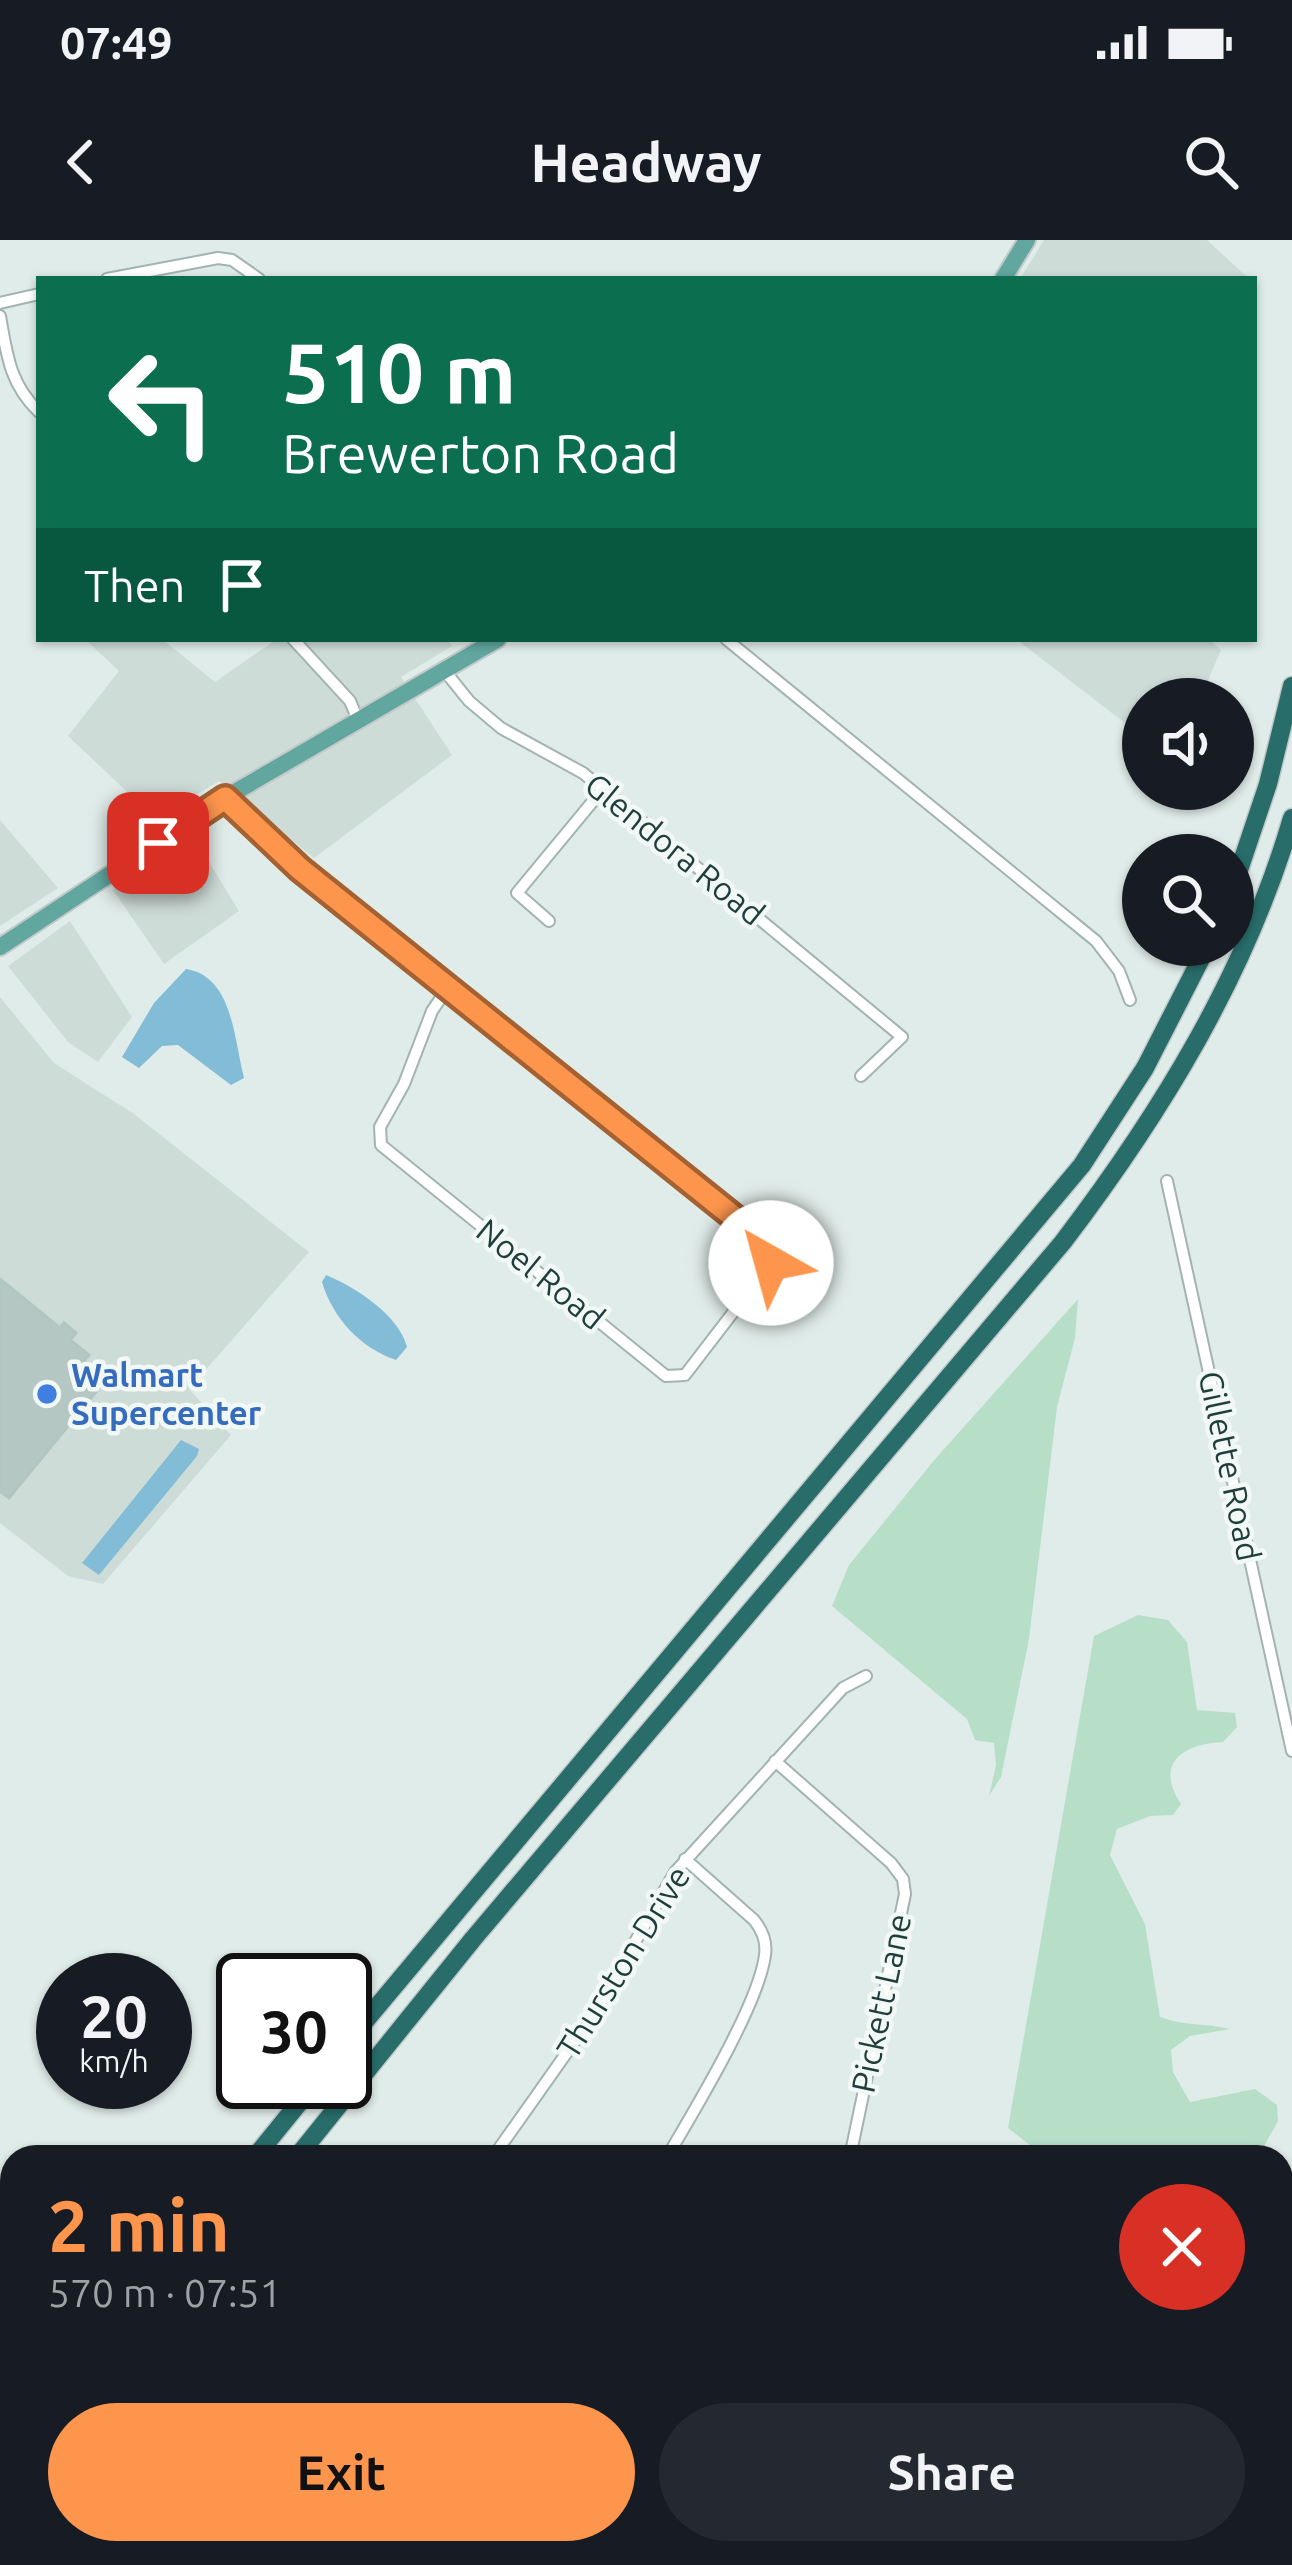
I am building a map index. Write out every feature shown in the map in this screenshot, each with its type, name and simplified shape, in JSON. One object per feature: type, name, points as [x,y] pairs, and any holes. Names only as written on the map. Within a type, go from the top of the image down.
[{"type":"highway","points":[[1251,834],[1292,686]]},
{"type":"highway","points":[[307,2145],[473,1939],[1063,1242],[1122,1163],[1215,1008],[1257,916],[1292,818]]},
{"type":"highway","points":[[372,2013],[1070,1180],[1156,1048],[1197,966]]},
{"type":"highway","points":[[265,2145],[294,2109]]},
{"type":"main road","points":[[1005,276],[1027,240]]},
{"type":"main road","points":[[0,947],[225,798],[492,642]]},
{"type":"street","points":[[123,276],[218,258],[232,260],[255,276]]},
{"type":"street","points":[[0,303],[36,295]]},
{"type":"street","points":[[0,316],[10,373],[17,390],[36,409]]},
{"type":"street","points":[[295,642],[350,701],[358,720]]},
{"type":"street","points":[[730,642],[1096,941],[1118,971],[1130,1000]]},
{"type":"street","name":"Glendora Road","points":[[444,670],[469,701],[501,728],[603,789],[902,1037],[861,1076]]},
{"type":"street","points":[[548,921],[517,893],[603,789]]},
{"type":"street","points":[[225,798],[300,869],[447,989]]},
{"type":"street","name":"Noel Road","points":[[447,989],[765,1242],[771,1263],[694,1365],[676,1378],[666,1376],[381,1144],[380,1127],[404,1084],[432,1011],[447,989]]},
{"type":"street","name":"Gillette Road","points":[[1168,1181],[1286,1696],[1292,1751]]},
{"type":"street","name":"Thurston Drive","points":[[501,2145],[592,2017],[686,1859],[843,1688],[866,1676]]},
{"type":"street","name":"Pickett Lane","points":[[775,1761],[891,1863],[903,1879],[904,1894],[852,2145]]},
{"type":"street","points":[[675,2145],[722,2058],[765,1956],[761,1930],[754,1920],[686,1859]]},
{"type":"shaded area","points":[[1044,240],[1207,240],[1246,276],[1022,276]]},
{"type":"shaded area","points":[[88,642],[166,642],[215,682],[273,642],[450,642],[452,646],[401,677],[452,755],[314,858],[219,781],[156,819],[68,736],[119,671]]},
{"type":"shaded area","points":[[1020,642],[1212,642],[1221,650],[1209,678],[1122,678],[1122,721]]},
{"type":"shaded area","points":[[0,820],[58,888],[0,926]]},
{"type":"shaded area","points":[[193,836],[239,911],[164,964],[113,890]]},
{"type":"shaded area","points":[[70,921],[132,1017],[98,1062],[68,1042],[8,966]]},
{"type":"shaded area","points":[[0,997],[54,1063],[134,1114],[309,1252],[189,1389],[231,1435],[103,1584],[68,1576],[0,1523]]},
{"type":"green space","points":[[1078,1299],[1075,1338],[1057,1407],[1029,1639],[1001,1777],[989,1796],[996,1765],[994,1743],[975,1740],[967,1719],[832,1606],[849,1565],[936,1458]]},
{"type":"green space","points":[[1138,1615],[1168,1620],[1187,1642],[1197,1710],[1235,1713],[1237,1727],[1223,1742],[1196,1747],[1177,1758],[1171,1777],[1181,1804],[1173,1815],[1150,1816],[1117,1829],[1110,1855],[1145,1924],[1160,2017],[1230,2029],[1190,2036],[1171,2050],[1173,2072],[1190,2102],[1255,2089],[1277,2105],[1278,2121],[1265,2145],[1030,2145],[1008,2128],[1094,1636]]},
{"type":"water","points":[[186,969],[213,984],[229,1012],[244,1078],[231,1085],[178,1045],[162,1046],[139,1068],[122,1057],[154,1003]]},
{"type":"water","points":[[326,1275],[386,1313],[407,1347],[396,1360],[359,1339],[340,1319],[322,1282]]},
{"type":"water","points":[[181,1440],[199,1449],[197,1456],[99,1575],[82,1563]]},
{"type":"building","name":"Walmart Supercenter","points":[[0,1279],[60,1328],[64,1323],[76,1333],[70,1340],[89,1355],[77,1369],[100,1387],[9,1498],[0,1491]]},
{"type":"place","name":"Walmart Supercenter","points":[[47,1394]]},
{"type":"route","points":[[158,843],[225,798],[300,869],[765,1242],[771,1263]]}]
